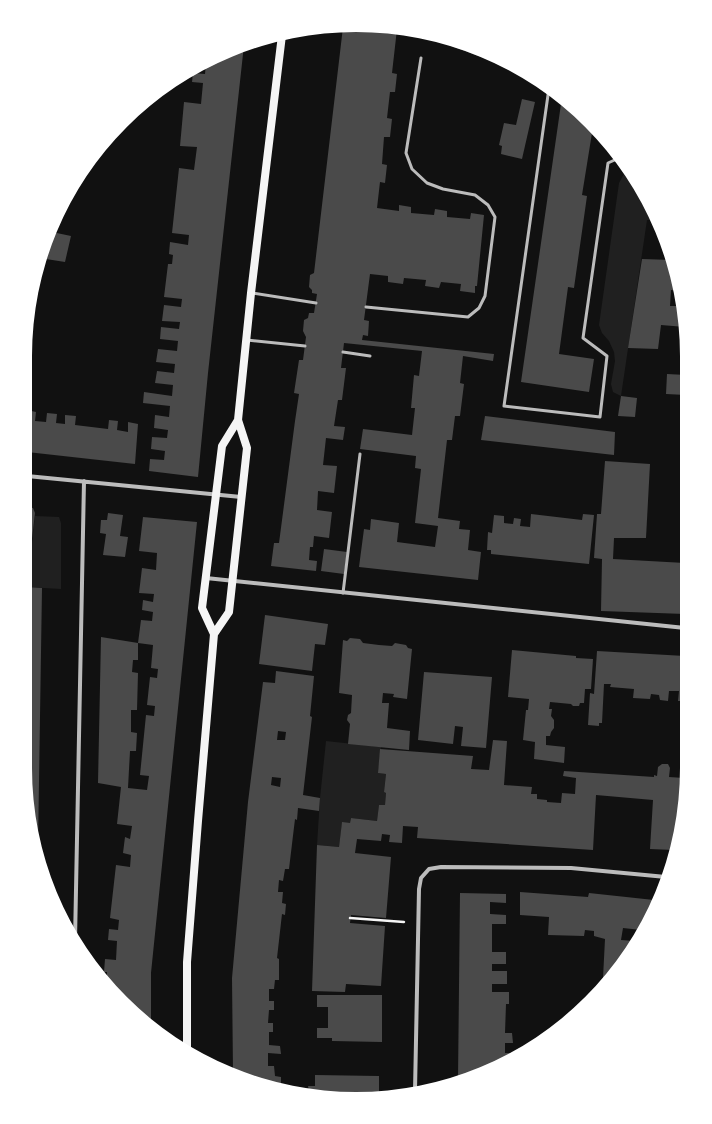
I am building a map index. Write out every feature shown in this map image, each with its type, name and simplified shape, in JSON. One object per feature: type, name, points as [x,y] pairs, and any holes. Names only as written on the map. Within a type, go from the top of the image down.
[{"type":"main road","points":[[187,1044],[187,962],[214,634],[229,612],[233,581],[247,448],[238,420],[251,292],[281,41]]},
{"type":"main road","points":[[214,634],[202,608],[222,446],[238,420]]},
{"type":"street","points":[[32,476],[242,497]]},
{"type":"street","points":[[75,930],[84,481]]},
{"type":"street","points":[[206,578],[680,627]]},
{"type":"street","points":[[415,1087],[419,889],[421,878],[429,869],[441,867],[571,868],[661,877]]},
{"type":"lane","points":[[366,307],[468,317],[479,308],[485,296],[495,217],[488,205],[475,195],[443,189],[427,183],[412,169],[406,153],[421,58]]},
{"type":"lane","points":[[548,95],[504,406],[600,417],[607,356],[583,338],[608,163],[614,160]]},
{"type":"lane","points":[[251,292],[316,303]]},
{"type":"lane","points":[[247,340],[305,346]]},
{"type":"lane","points":[[343,352],[370,356]]},
{"type":"lane","points":[[343,593],[360,454]]},
{"type":"path","points":[[350,918],[419,924]]},
{"type":"shaded area","points":[[624,174],[637,194],[650,220],[647,220],[621,396],[613,392],[611,384],[615,361],[614,352],[609,341],[602,333],[599,325],[619,183]]},
{"type":"shaded area","points":[[35,516],[59,517],[61,523],[61,589],[32,587],[32,543]]},
{"type":"shaded area","points":[[326,741],[381,747],[378,773],[386,774],[384,792],[386,793],[385,805],[379,805],[377,821],[351,818],[350,823],[342,823],[339,847],[317,845]]},
{"type":"building","points":[[356,32],[396,35],[392,73],[397,74],[395,92],[390,92],[387,118],[392,119],[390,137],[384,137],[382,164],[387,165],[385,183],[380,182],[377,208],[399,211],[399,205],[411,207],[411,213],[434,215],[435,209],[447,211],[447,217],[470,219],[471,213],[484,215],[477,286],[475,286],[475,293],[460,291],[461,284],[441,282],[439,288],[425,286],[426,280],[404,278],[403,284],[388,282],[388,276],[370,274],[364,320],[369,321],[368,336],[363,335],[362,340],[494,354],[493,361],[463,356],[460,383],[464,384],[460,416],[455,416],[452,440],[447,440],[438,518],[460,521],[459,529],[470,530],[468,550],[481,552],[478,580],[359,567],[364,529],[370,530],[371,519],[399,523],[397,542],[435,547],[438,526],[415,523],[421,469],[415,468],[416,456],[360,449],[363,429],[412,435],[415,408],[411,408],[414,375],[419,376],[422,351],[344,343],[341,368],[346,368],[342,400],[338,400],[334,426],[345,427],[343,440],[326,438],[323,465],[337,466],[334,493],[318,491],[317,510],[332,512],[329,538],[314,536],[313,547],[310,547],[309,560],[317,561],[316,571],[271,566],[274,543],[279,543],[299,394],[294,393],[299,360],[303,360],[306,337],[303,331],[304,320],[308,318],[309,313],[314,313],[317,294],[312,293],[312,290],[309,287],[310,275],[314,273],[342,33]]},
{"type":"building","points":[[243,53],[198,477],[149,471],[150,459],[164,460],[165,451],[151,449],[152,437],[167,438],[168,430],[154,428],[155,415],[169,417],[170,406],[143,403],[144,392],[172,396],[173,385],[155,383],[157,371],[174,373],[175,364],[156,362],[158,349],[177,351],[178,341],[160,339],[161,327],[179,329],[180,322],[162,321],[164,305],[181,307],[182,299],[164,297],[168,264],[172,264],[173,255],[169,254],[170,242],[188,245],[189,235],[172,233],[179,168],[194,170],[197,147],[180,146],[184,102],[201,104],[203,83],[192,82],[193,76],[197,73],[205,74],[205,69]]},
{"type":"building","points":[[522,99],[535,102],[522,159],[501,154],[502,146],[499,145],[504,123],[516,125]]},
{"type":"building","points":[[561,105],[592,134],[582,195],[587,196],[574,288],[568,287],[559,354],[594,359],[589,392],[521,382]]},
{"type":"building","points":[[57,233],[71,236],[65,262],[47,259]]},
{"type":"building","points":[[642,259],[665,260],[673,290],[671,290],[670,306],[676,306],[678,326],[661,325],[658,349],[628,348]]},
{"type":"building","points":[[667,374],[680,375],[680,395],[666,394]]},
{"type":"building","points":[[621,396],[637,398],[635,417],[618,416]]},
{"type":"building","points":[[32,411],[36,412],[35,421],[46,422],[47,413],[57,414],[56,423],[65,424],[65,415],[76,416],[75,425],[108,429],[109,420],[118,421],[117,430],[128,432],[128,422],[138,424],[135,464],[32,453]]},
{"type":"building","points":[[485,416],[615,432],[614,455],[481,440]]},
{"type":"building","points":[[605,461],[650,464],[646,538],[614,538],[613,559],[680,563],[680,614],[601,611],[602,559],[594,558],[597,514],[601,514]]},
{"type":"building","points":[[32,508],[35,513],[32,539]]},
{"type":"building","points":[[108,513],[123,515],[120,536],[128,537],[125,557],[103,555],[106,534],[100,533],[101,520],[107,520]]},
{"type":"building","points":[[531,514],[582,520],[583,514],[594,515],[589,564],[491,554],[491,550],[487,550],[488,532],[492,533],[494,515],[504,516],[504,523],[513,524],[514,518],[521,519],[520,526],[530,527]]},
{"type":"building","points":[[143,517],[197,522],[151,973],[151,1019],[112,982],[107,975],[107,972],[104,972],[105,959],[116,960],[117,941],[108,940],[109,929],[118,930],[119,920],[110,918],[116,865],[130,867],[131,855],[123,853],[125,837],[130,839],[132,826],[117,824],[121,787],[98,783],[101,637],[138,643],[141,620],[152,621],[153,612],[142,610],[143,600],[153,602],[154,594],[139,593],[142,568],[156,570],[157,553],[139,551]],"holes":[[[138,643],[153,645],[151,668],[158,669],[157,678],[150,677],[147,705],[155,706],[154,716],[146,715],[140,775],[149,776],[147,790],[128,788],[130,751],[136,751],[137,733],[131,732],[131,710],[137,710],[138,673],[132,672],[133,660],[138,660]]]},
{"type":"building","points":[[324,549],[347,552],[344,574],[321,571]]},
{"type":"building","points":[[32,587],[42,588],[38,832],[32,768]]},
{"type":"building","points":[[265,615],[328,624],[325,645],[315,644],[312,671],[259,664]]},
{"type":"building","points":[[350,638],[360,639],[363,643],[379,645],[392,646],[395,643],[406,645],[408,648],[412,649],[407,699],[393,697],[394,694],[383,693],[382,703],[389,703],[387,728],[410,731],[409,750],[348,744],[350,724],[347,720],[348,715],[351,713],[352,695],[339,693],[343,640],[347,641]]},
{"type":"building","points":[[512,650],[593,659],[591,689],[585,689],[584,703],[580,703],[579,706],[573,706],[571,704],[550,702],[549,709],[552,709],[551,716],[554,720],[554,728],[550,736],[546,736],[546,745],[565,747],[564,763],[534,759],[535,742],[523,740],[526,710],[528,710],[529,699],[508,697]]},
{"type":"building","points":[[597,651],[680,656],[680,701],[678,701],[679,691],[669,691],[668,701],[660,700],[659,695],[651,694],[650,699],[633,698],[634,689],[610,687],[611,684],[604,684],[602,723],[599,723],[599,726],[588,725],[590,693],[594,694]]},
{"type":"building","points":[[276,671],[314,676],[310,716],[312,717],[303,795],[320,798],[319,811],[298,808],[297,820],[295,819],[289,869],[285,869],[283,881],[279,880],[278,892],[283,892],[282,903],[286,904],[285,915],[282,914],[277,958],[279,959],[279,980],[275,980],[274,989],[269,989],[269,1001],[274,1001],[274,1010],[269,1010],[268,1023],[273,1023],[273,1032],[269,1032],[269,1045],[280,1046],[281,1054],[268,1053],[268,1066],[274,1066],[275,1076],[281,1077],[281,1083],[252,1075],[233,1067],[232,978],[248,802],[263,682],[275,683]],"holes":[[[278,731],[286,732],[285,740],[277,740]],[[272,777],[281,778],[280,787],[271,785]]]},
{"type":"building","points":[[424,672],[492,677],[486,748],[461,746],[463,727],[455,726],[453,744],[418,740]]},
{"type":"building","points":[[493,740],[507,741],[504,785],[532,787],[531,794],[537,794],[537,799],[547,800],[547,802],[561,803],[562,793],[575,794],[576,778],[563,776],[564,771],[654,777],[654,775],[657,776],[658,767],[662,764],[668,764],[670,768],[669,777],[680,778],[677,810],[670,850],[650,849],[653,800],[596,795],[593,850],[417,838],[418,827],[403,826],[402,843],[389,842],[390,835],[382,834],[381,841],[357,839],[355,853],[391,857],[386,918],[351,915],[350,923],[385,926],[381,986],[346,984],[345,992],[312,991],[317,845],[339,847],[342,822],[350,823],[351,818],[377,821],[379,805],[385,805],[386,793],[384,792],[386,774],[378,773],[380,749],[473,756],[471,769],[489,770]]},
{"type":"building","points":[[520,892],[588,897],[589,893],[652,900],[637,930],[623,928],[621,940],[630,941],[603,978],[605,939],[594,936],[594,931],[585,930],[584,936],[548,935],[549,917],[520,915]]},
{"type":"building","points":[[460,893],[506,894],[506,903],[490,902],[490,914],[506,915],[506,924],[492,924],[492,952],[506,952],[506,964],[492,964],[492,971],[507,971],[507,984],[492,984],[492,992],[509,992],[509,1004],[506,1004],[505,1033],[512,1033],[513,1043],[505,1043],[505,1053],[510,1053],[458,1076]]},
{"type":"building","points":[[317,995],[382,995],[382,1042],[332,1041],[332,1038],[317,1038],[317,1028],[328,1028],[328,1007],[317,1007]]},
{"type":"building","points":[[315,1075],[379,1076],[379,1091],[335,1091],[308,1088],[308,1086],[315,1086]]}]
